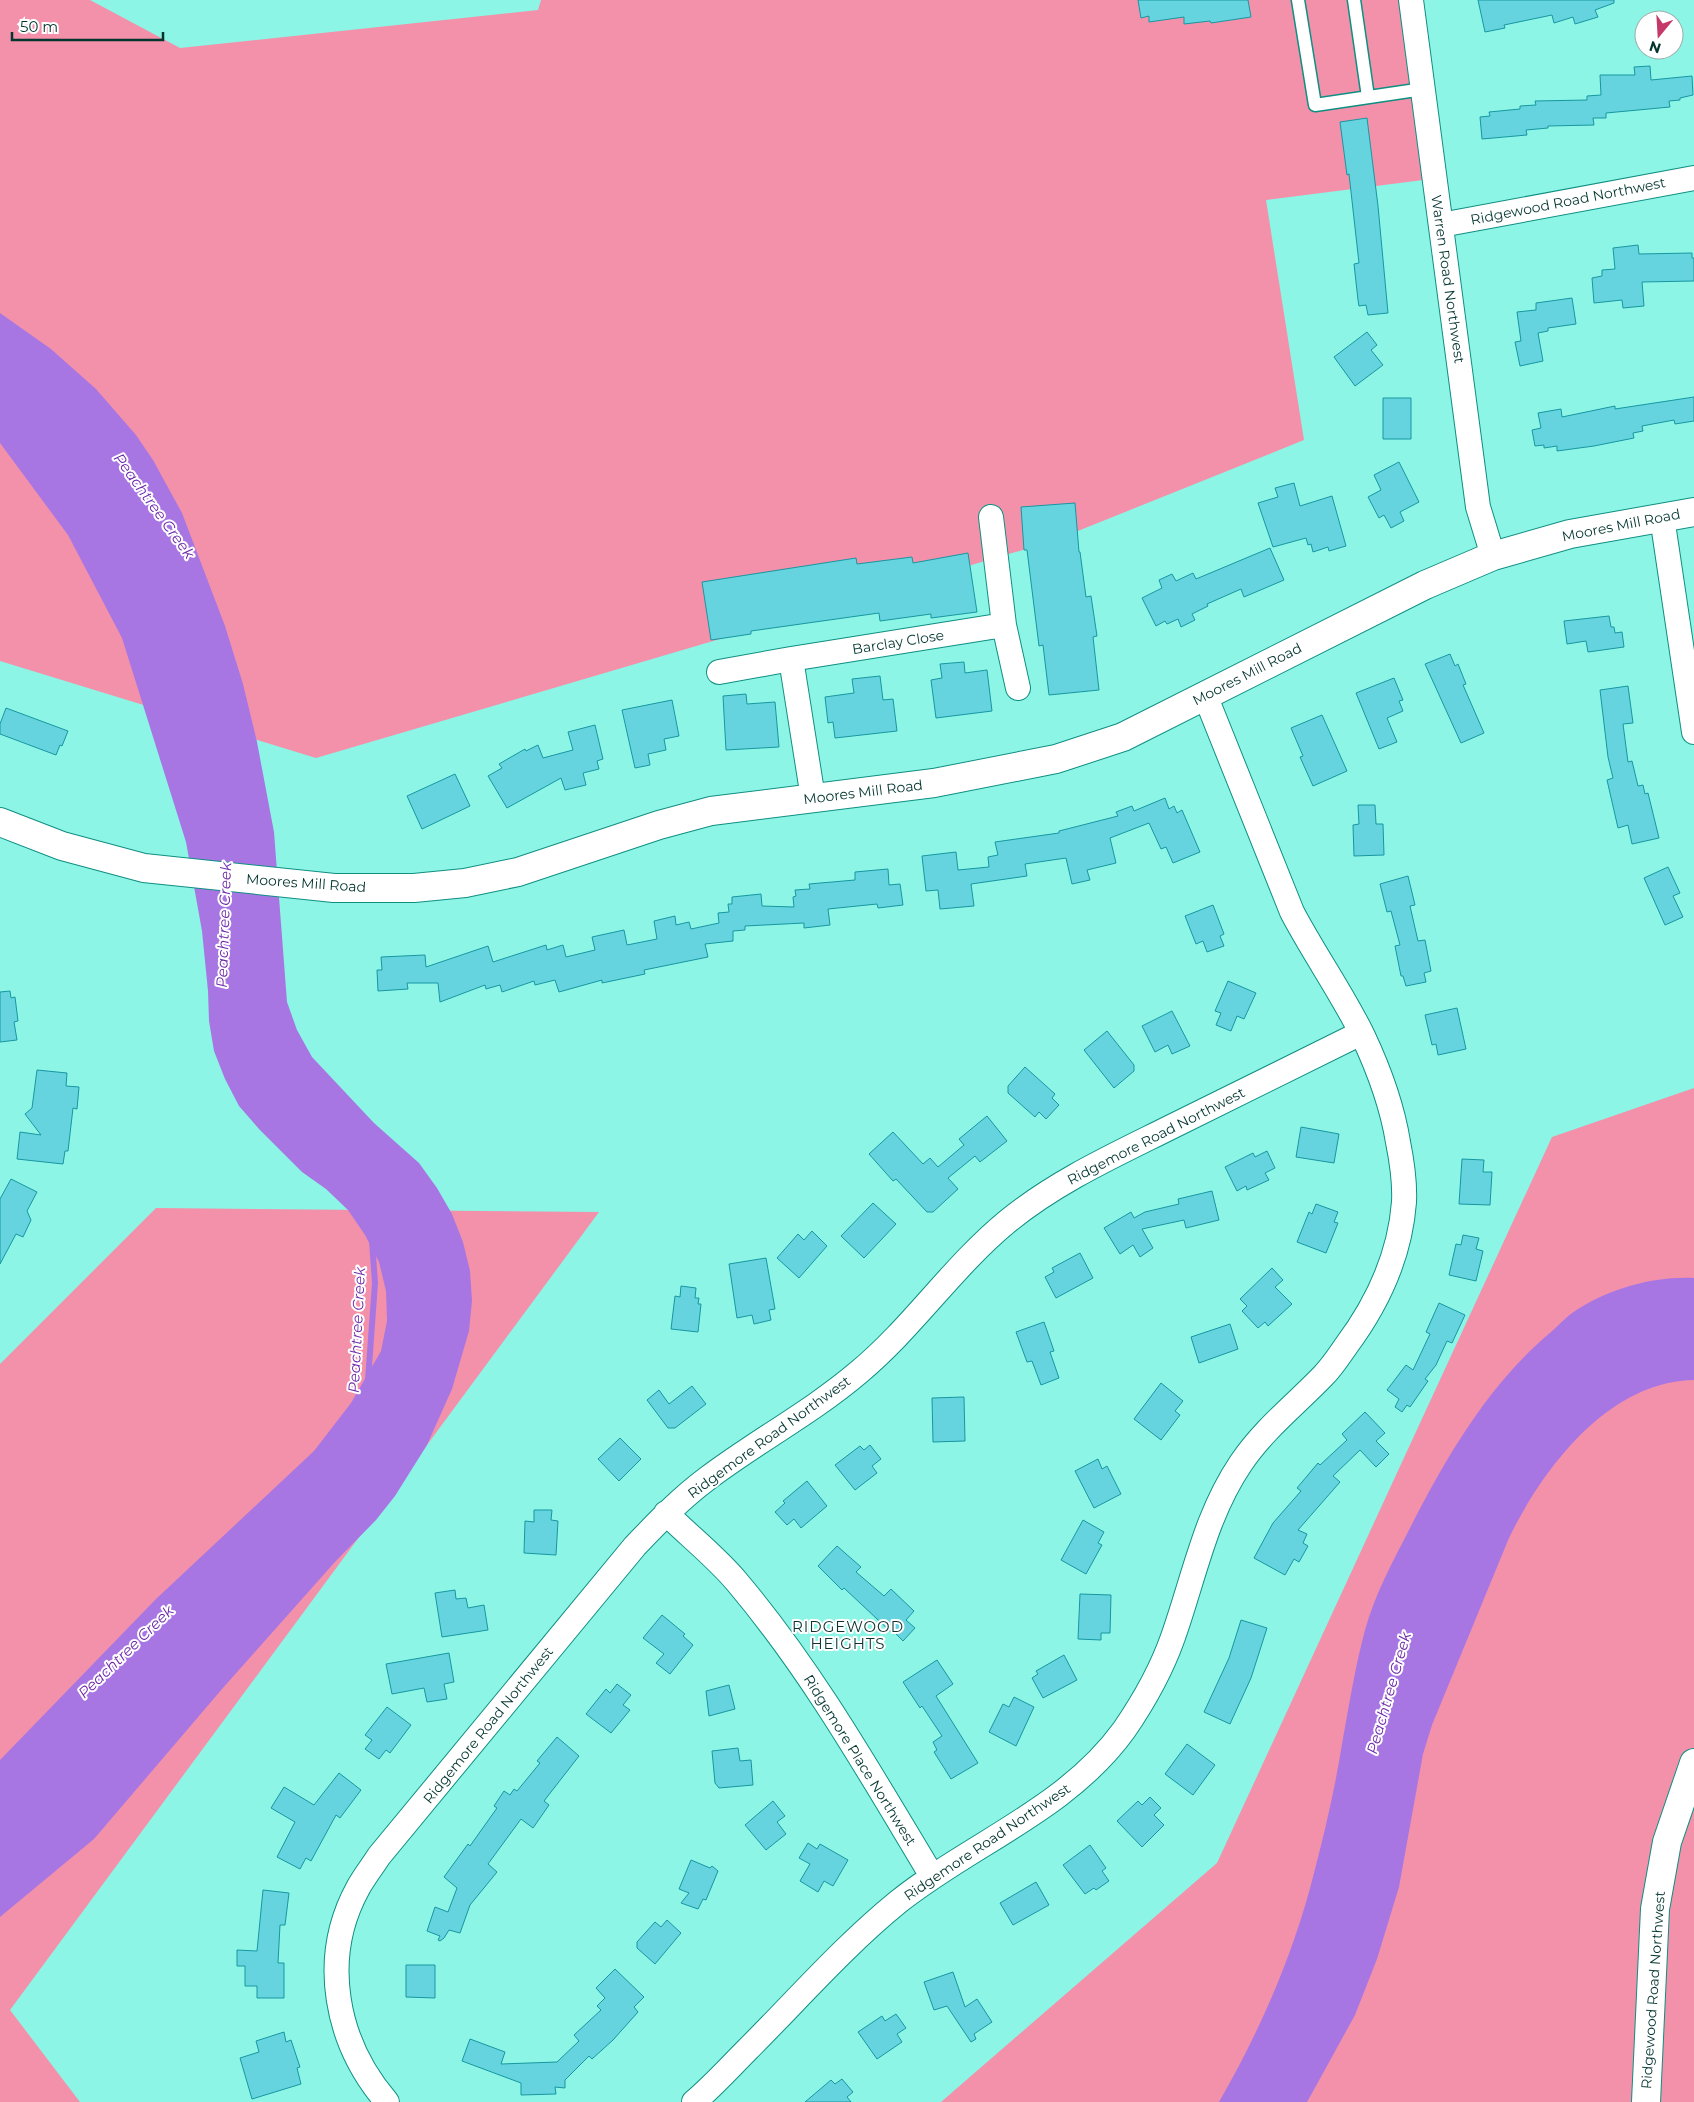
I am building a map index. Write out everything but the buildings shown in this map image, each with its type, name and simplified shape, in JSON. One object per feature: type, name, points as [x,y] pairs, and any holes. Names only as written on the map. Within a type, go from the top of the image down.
[{"type":"street","name":"Warren Road Northwest","points":[[1411,0],[1478,507],[1493,556]]},
{"type":"street","name":"Ridgewood Road Northwest","points":[[1441,225],[1694,178]]},
{"type":"street","name":"Moores Mill Road","points":[[0,822],[62,846],[144,868],[334,888],[414,888],[465,883],[518,872],[659,825],[711,811],[934,782],[1056,759],[1123,737],[1425,585],[1493,556],[1570,534],[1694,512]]},
{"type":"street","points":[[991,517],[1004,625],[1018,688]]},
{"type":"street","points":[[1662,517],[1694,732]]},
{"type":"street","name":"Barclay Close","points":[[719,672],[1004,625]]},
{"type":"street","points":[[791,660],[813,798]]},
{"type":"street","name":"Ridgemore Road Northwest","points":[[694,2102],[861,1935],[932,1876],[1058,1796],[1090,1769],[1121,1733],[1145,1699],[1163,1662],[1174,1634],[1206,1532],[1219,1501],[1240,1464],[1265,1431],[1326,1374],[1362,1325],[1379,1296],[1392,1265],[1400,1233],[1404,1200],[1404,1171],[1394,1117],[1378,1071],[1361,1033],[1292,912],[1205,695]]},
{"type":"street","name":"Ridgemore Road Northwest","points":[[387,2102],[359,2063],[341,2015],[337,1989],[337,1963],[340,1938],[358,1889],[379,1856],[635,1546],[666,1513],[707,1478],[826,1398],[860,1372],[896,1337],[977,1249],[1039,1198],[1094,1165],[1361,1033]]},
{"type":"street","name":"Ridgemore Place Northwest","points":[[666,1513],[736,1581],[811,1678],[838,1718],[932,1876]]},
{"type":"street","name":"Ridgewood Road Northwest","points":[[1646,2102],[1655,1909],[1667,1842],[1694,1763]]},
{"type":"lane","points":[[1298,0],[1315,105],[1423,89]]},
{"type":"lane","points":[[1354,0],[1368,98]]},
{"type":"shaded area","points":[[0,0],[90,0],[180,48],[538,10],[541,0],[1404,0],[1431,179],[1266,200],[1304,440],[1053,541],[316,758],[0,661]]},
{"type":"shaded area","points":[[1694,1088],[1694,2102],[941,2102],[1217,1863],[1552,1137]]},
{"type":"shaded area","points":[[156,1208],[599,1212],[10,2010],[80,2102],[0,2102],[0,1364]]},
{"type":"water","points":[[0,313],[51,349],[96,389],[136,435],[153,460],[182,513],[225,626],[243,684],[257,742],[274,832],[287,1002],[297,1030],[312,1057],[374,1123],[419,1163],[437,1188],[452,1214],[463,1242],[470,1271],[472,1301],[469,1331],[452,1389],[427,1445],[395,1496],[376,1520],[334,1563],[222,1689],[94,1839],[0,1917],[0,1760],[156,1599],[314,1451],[351,1403],[381,1351],[387,1321],[386,1291],[379,1262],[365,1235],[348,1210],[326,1189],[302,1172],[239,1106],[225,1079],[214,1051],[209,1021],[202,931],[186,842],[122,638],[68,535],[0,443]]},
{"type":"water","points":[[1694,1278],[1694,1380],[1663,1384],[1634,1395],[1607,1412],[1582,1433],[1540,1484],[1509,1538],[1432,1725],[1423,1754],[1399,1887],[1377,1959],[1355,2015],[1307,2102],[1219,2102],[1262,2019],[1286,1962],[1306,1903],[1330,1809],[1355,1672],[1369,1617],[1391,1565],[1439,1474],[1488,1398],[1528,1353],[1571,1314],[1619,1289],[1649,1281]]},
{"type":"waterway","name":"Peachtree Creek","points":[[368,1380],[375,1283],[372,1241]]},
{"type":"district","name":"RIDGEWOOD HEIGHTS","points":[[848,1636]]}]
